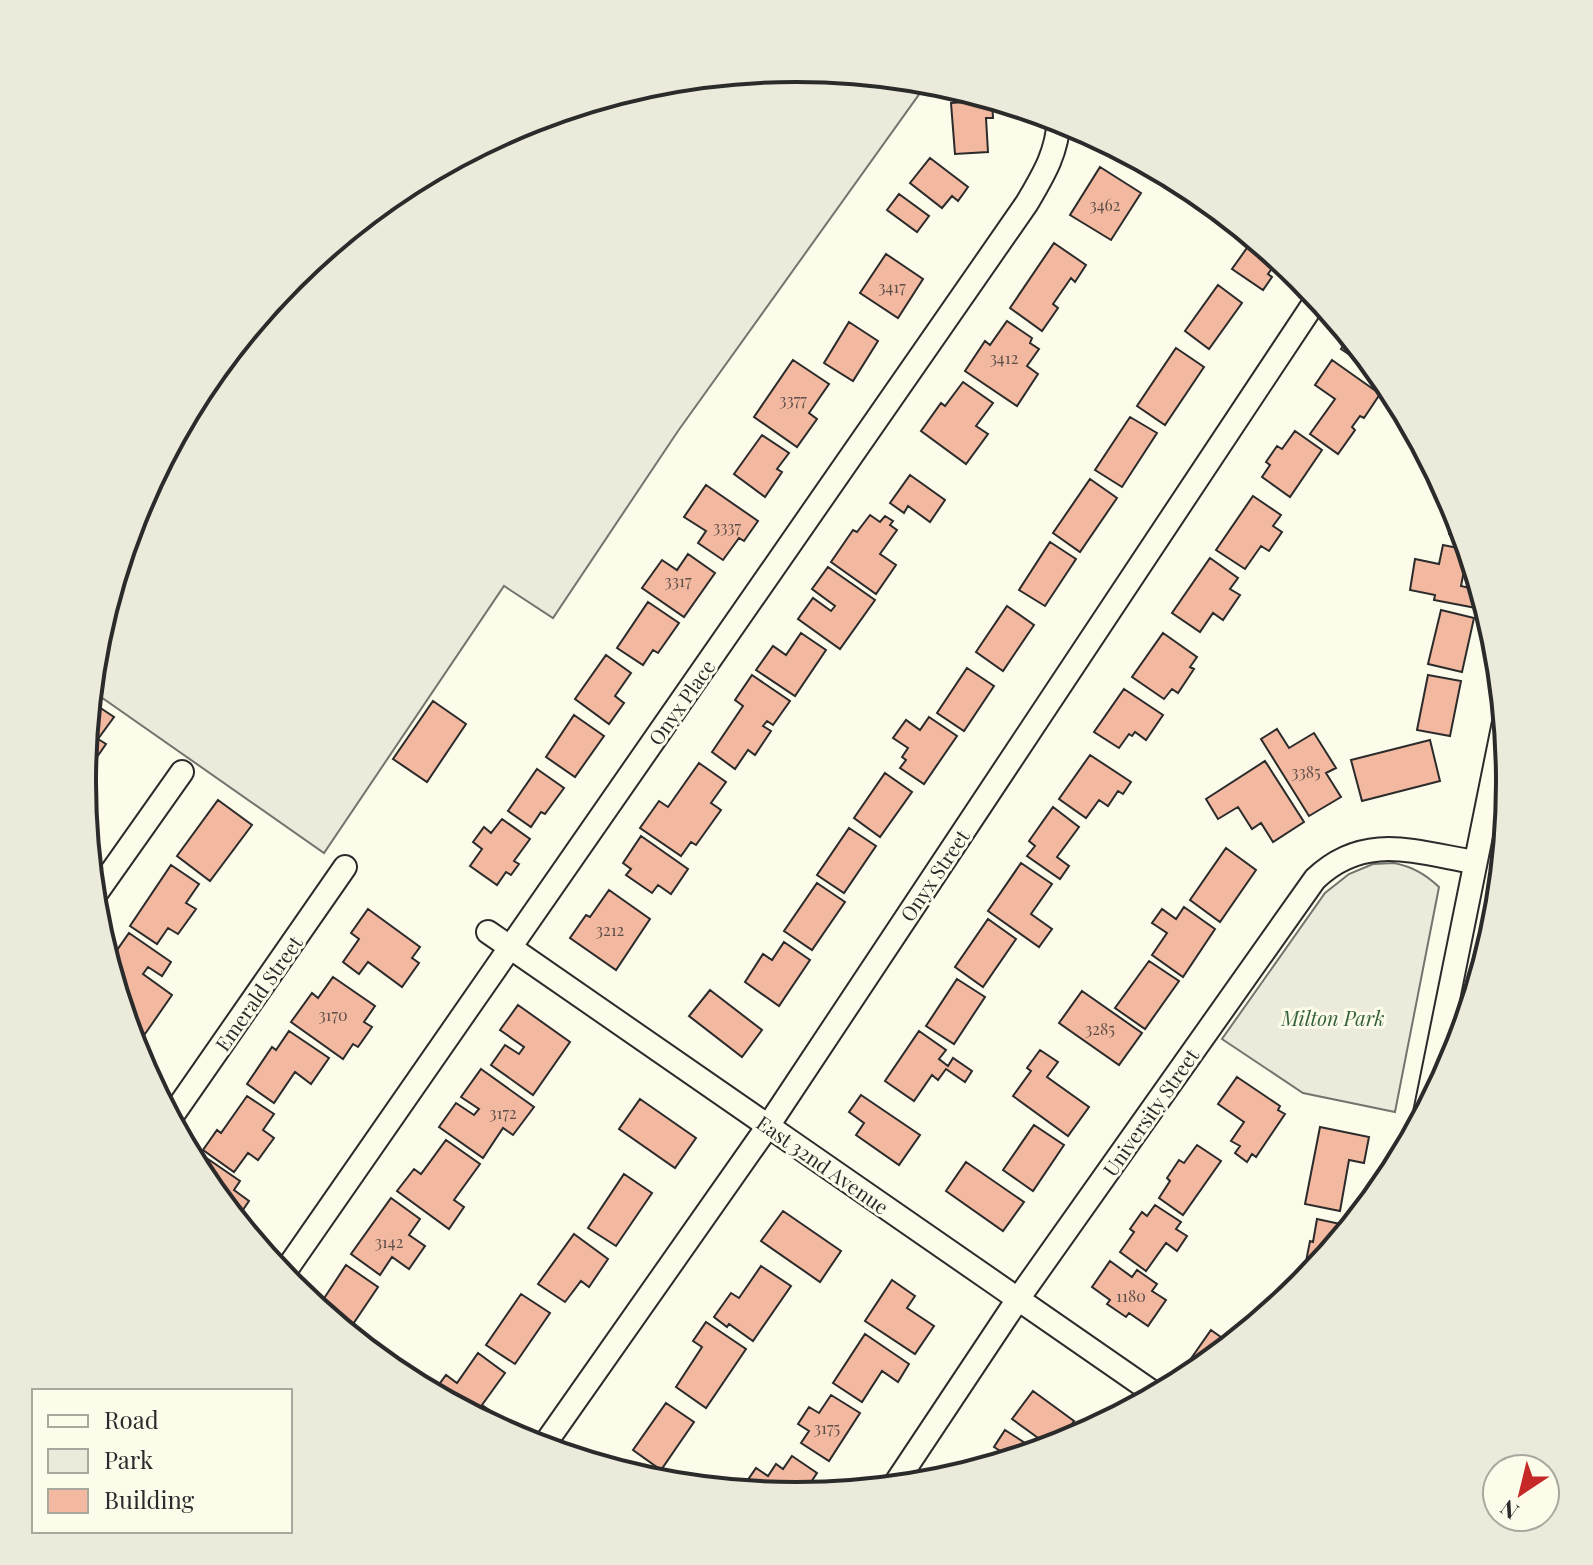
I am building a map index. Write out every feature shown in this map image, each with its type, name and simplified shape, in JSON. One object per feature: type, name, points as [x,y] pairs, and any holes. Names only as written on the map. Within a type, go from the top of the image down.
[{"type":"street","name":"Onyx Place","points":[[289,1265],[1027,203],[1047,169],[1058,133]]},
{"type":"street","name":"Onyx Street","points":[[549,1438],[768,1126],[1311,308]]},
{"type":"street","points":[[1432,1077],[1496,757]]},
{"type":"street","points":[[103,883],[182,772]]},
{"type":"street","name":"University Street","points":[[901,1475],[1018,1299],[1315,879],[1327,868],[1375,848],[1393,848],[1474,862]]},
{"type":"street","name":"Emerald Street","points":[[177,1109],[345,867]]},
{"type":"street","name":"East 32nd Avenue","points":[[488,932],[1147,1389]]},
{"type":"green space","points":[[751,83],[842,83],[920,93],[678,431],[553,618],[504,586],[324,853],[101,697],[120,601],[149,514],[190,432],[241,356],[301,287],[370,227],[446,176],[528,135],[571,119],[660,95]]},
{"type":"green space","name":"Milton Park","points":[[1394,863],[1418,872],[1439,887],[1395,1112],[1303,1093],[1222,1039],[1325,893],[1349,874],[1373,864]]},
{"type":"building","points":[[962,102],[993,110],[993,118],[986,118],[988,152],[955,154],[951,103]]},
{"type":"building","points":[[930,158],[968,187],[958,201],[952,196],[942,208],[910,183]]},
{"type":"building","points":[[1100,167],[1141,193],[1111,240],[1070,215]]},
{"type":"building","points":[[899,194],[929,216],[917,232],[887,210]]},
{"type":"building","points":[[1054,243],[1086,265],[1075,282],[1071,278],[1053,304],[1058,308],[1042,331],[1010,308]]},
{"type":"building","points":[[1247,247],[1272,269],[1268,274],[1272,277],[1263,290],[1232,269]]},
{"type":"building","points":[[886,254],[923,279],[898,318],[860,293]]},
{"type":"building","points":[[1218,285],[1242,303],[1209,349],[1185,331]]},
{"type":"building","points":[[1007,321],[1032,338],[1030,343],[1039,349],[1027,366],[1038,374],[1017,406],[965,371],[985,341],[990,345]]},
{"type":"building","points":[[849,322],[878,341],[853,381],[824,363]]},
{"type":"building","points":[[1176,348],[1204,367],[1165,425],[1137,406]]},
{"type":"building","points":[[793,360],[829,384],[809,413],[817,419],[797,447],[754,417]]},
{"type":"building","points":[[1332,360],[1380,394],[1364,418],[1360,416],[1352,427],[1355,430],[1338,454],[1310,434],[1335,399],[1315,385]]},
{"type":"building","points":[[963,382],[993,403],[976,426],[988,434],[966,464],[921,431],[941,403],[945,406]]},
{"type":"building","points":[[1130,417],[1157,433],[1122,487],[1095,470]]},
{"type":"building","points":[[1295,431],[1322,450],[1290,497],[1262,477],[1270,465],[1266,462],[1277,446],[1282,449]]},
{"type":"building","points":[[762,435],[789,453],[777,469],[782,472],[765,497],[734,474]]},
{"type":"building","points":[[910,475],[945,500],[930,522],[908,506],[904,513],[890,503]]},
{"type":"building","points":[[1090,479],[1117,498],[1080,552],[1053,533]]},
{"type":"building","points":[[706,485],[758,521],[744,541],[739,538],[723,560],[698,543],[706,531],[684,517]]},
{"type":"building","points":[[1253,496],[1281,515],[1273,526],[1282,532],[1269,551],[1261,546],[1245,569],[1216,550]]},
{"type":"building","points":[[870,515],[880,522],[885,516],[893,521],[890,525],[897,530],[880,554],[896,565],[876,594],[831,562],[853,530],[857,532]]},
{"type":"building","points":[[1050,542],[1076,559],[1045,606],[1019,590]]},
{"type":"building","points":[[1443,545],[1457,548],[1464,571],[1461,586],[1469,588],[1475,608],[1434,600],[1435,595],[1410,590],[1415,559],[1439,564]]},
{"type":"building","points":[[688,554],[715,573],[684,617],[642,588],[662,560],[677,570]]},
{"type":"building","points":[[1210,558],[1238,578],[1230,589],[1240,595],[1223,620],[1213,613],[1200,632],[1172,613]]},
{"type":"building","points":[[828,567],[875,600],[840,649],[798,619],[813,598],[831,611],[835,606],[812,589]]},
{"type":"building","points":[[648,602],[679,623],[658,653],[653,650],[643,665],[617,648]]},
{"type":"building","points":[[1007,606],[1034,625],[1003,671],[976,652]]},
{"type":"building","points":[[1441,610],[1474,618],[1462,672],[1428,664]]},
{"type":"building","points":[[801,633],[826,650],[795,696],[756,670],[773,646],[786,655]]},
{"type":"building","points":[[1163,633],[1197,657],[1190,667],[1194,669],[1178,693],[1172,689],[1164,699],[1132,677]]},
{"type":"building","points":[[606,655],[631,673],[615,696],[624,703],[609,724],[575,699]]},
{"type":"building","points":[[967,668],[994,686],[964,731],[937,713]]},
{"type":"building","points":[[752,675],[790,701],[773,725],[767,721],[763,726],[771,731],[755,755],[748,750],[735,769],[712,752],[743,706],[735,700]]},
{"type":"building","points":[[1428,675],[1461,681],[1450,736],[1417,730]]},
{"type":"building","points":[[1124,689],[1163,715],[1146,740],[1135,732],[1132,736],[1129,734],[1119,748],[1094,732]]},
{"type":"building","points":[[433,701],[466,724],[427,782],[393,759]]},
{"type":"building","points":[[100,708],[114,717],[98,739],[106,744],[97,758]]},
{"type":"building","points":[[574,715],[604,736],[575,777],[546,757]]},
{"type":"building","points":[[929,717],[957,736],[924,784],[900,768],[906,760],[902,757],[908,748],[893,738],[906,720],[920,730]]},
{"type":"building","points":[[1277,729],[1289,748],[1314,733],[1336,768],[1326,773],[1341,797],[1309,816],[1261,739]]},
{"type":"building","points":[[1430,740],[1440,781],[1362,801],[1351,760]]},
{"type":"building","points":[[1090,755],[1131,782],[1123,794],[1118,791],[1108,806],[1099,800],[1086,818],[1059,799]]},
{"type":"building","points":[[1265,761],[1304,822],[1273,842],[1261,823],[1252,829],[1238,807],[1218,819],[1206,799]]},
{"type":"building","points":[[699,763],[726,782],[711,803],[721,810],[696,845],[691,842],[681,856],[640,828],[659,801],[668,807]]},
{"type":"building","points":[[537,769],[564,788],[531,827],[508,811]]},
{"type":"building","points":[[885,773],[912,792],[880,837],[854,818]]},
{"type":"building","points":[[218,800],[252,825],[210,881],[177,856]]},
{"type":"building","points":[[1053,807],[1079,827],[1057,857],[1069,866],[1060,879],[1027,856],[1035,846],[1029,841]]},
{"type":"building","points":[[502,819],[530,839],[514,861],[519,864],[511,875],[506,872],[497,885],[470,866],[482,849],[473,842],[484,827],[491,833]]},
{"type":"building","points":[[849,828],[876,846],[844,893],[817,875]]},
{"type":"building","points":[[641,836],[688,869],[671,894],[658,885],[652,893],[626,875],[631,869],[623,863]]},
{"type":"building","points":[[1226,848],[1256,870],[1220,922],[1190,900]]},
{"type":"building","points":[[1021,863],[1052,884],[1031,914],[1052,929],[1039,947],[988,911]]},
{"type":"building","points":[[171,865],[199,884],[186,903],[196,909],[178,934],[168,928],[157,944],[130,926]]},
{"type":"building","points":[[817,883],[845,902],[812,950],[784,931]]},
{"type":"building","points":[[609,890],[650,919],[616,970],[570,938]]},
{"type":"building","points":[[1184,907],[1215,929],[1183,977],[1152,955],[1167,933],[1152,923],[1162,909],[1176,919]]},
{"type":"building","points":[[368,909],[420,947],[412,958],[419,963],[402,987],[368,962],[359,974],[343,962],[359,939],[351,933]]},
{"type":"building","points":[[988,919],[1016,939],[983,987],[955,967]]},
{"type":"building","points":[[129,933],[171,962],[162,976],[148,967],[143,974],[172,995],[145,1034],[133,1008],[117,951]]},
{"type":"building","points":[[784,942],[810,960],[779,1006],[745,982],[763,954],[772,960]]},
{"type":"building","points":[[1149,961],[1179,981],[1145,1029],[1115,1008]]},
{"type":"building","points":[[333,977],[375,1006],[364,1022],[372,1027],[358,1047],[353,1044],[343,1059],[291,1022],[312,993],[318,998]]},
{"type":"building","points":[[957,979],[985,997],[954,1044],[926,1026]]},
{"type":"building","points":[[710,990],[762,1030],[742,1057],[689,1016]]},
{"type":"building","points":[[1082,991],[1142,1033],[1119,1065],[1059,1023]]},
{"type":"building","points":[[518,1005],[570,1042],[533,1095],[491,1065],[505,1045],[519,1054],[524,1047],[500,1030]]},
{"type":"building","points":[[289,1031],[329,1058],[311,1084],[295,1072],[274,1103],[247,1084],[272,1047],[276,1050]]},
{"type":"building","points":[[919,1031],[946,1050],[939,1059],[948,1066],[953,1058],[972,1071],[965,1082],[946,1069],[938,1080],[932,1075],[914,1101],[885,1081]]},
{"type":"building","points":[[1040,1050],[1058,1062],[1047,1077],[1089,1107],[1068,1136],[1013,1096],[1031,1071],[1027,1068]]},
{"type":"building","points":[[481,1069],[534,1107],[513,1135],[503,1128],[483,1158],[439,1127],[456,1103],[474,1115],[479,1109],[461,1097]]},
{"type":"building","points":[[1237,1077],[1280,1106],[1278,1110],[1285,1114],[1256,1157],[1252,1154],[1247,1162],[1235,1153],[1240,1146],[1231,1141],[1244,1122],[1218,1104]]},
{"type":"building","points":[[861,1095],[920,1135],[899,1165],[856,1135],[864,1123],[849,1112]]},
{"type":"building","points":[[247,1096],[274,1114],[263,1130],[274,1138],[258,1160],[248,1153],[234,1172],[203,1150],[217,1130],[221,1133]]},
{"type":"building","points":[[640,1099],[696,1138],[675,1168],[619,1129]]},
{"type":"building","points":[[1034,1125],[1064,1145],[1033,1191],[1003,1170]]},
{"type":"building","points":[[1320,1127],[1369,1137],[1364,1163],[1349,1160],[1340,1211],[1305,1204]]},
{"type":"building","points":[[446,1140],[480,1164],[454,1200],[464,1207],[449,1229],[397,1191],[414,1169],[421,1174]]},
{"type":"building","points":[[1197,1145],[1221,1161],[1183,1215],[1159,1198],[1179,1160],[1184,1163]]},
{"type":"building","points":[[205,1157],[240,1181],[234,1190],[249,1201],[242,1211],[214,1172]]},
{"type":"building","points":[[966,1162],[1024,1202],[1003,1231],[946,1191]]},
{"type":"building","points":[[624,1174],[652,1193],[616,1246],[588,1228]]},
{"type":"building","points":[[391,1198],[420,1219],[409,1235],[425,1246],[409,1269],[392,1257],[380,1275],[351,1254]]},
{"type":"building","points":[[1155,1205],[1181,1222],[1176,1229],[1187,1236],[1177,1251],[1166,1243],[1146,1271],[1120,1252],[1134,1232],[1130,1229],[1142,1212],[1147,1216]]},
{"type":"building","points":[[783,1211],[841,1251],[820,1282],[761,1241]]},
{"type":"building","points":[[1317,1219],[1340,1224],[1306,1263],[1310,1241],[1313,1242]]},
{"type":"building","points":[[574,1234],[608,1259],[589,1287],[581,1281],[565,1302],[538,1284]]},
{"type":"building","points":[[1110,1261],[1132,1277],[1137,1270],[1157,1284],[1152,1291],[1166,1300],[1148,1326],[1129,1313],[1126,1317],[1107,1304],[1110,1300],[1092,1287]]},
{"type":"building","points":[[346,1265],[378,1287],[353,1324],[324,1299]]},
{"type":"building","points":[[761,1266],[791,1286],[753,1341],[714,1317],[731,1293],[739,1298]]},
{"type":"building","points":[[892,1280],[915,1296],[907,1308],[934,1326],[915,1354],[865,1321]]},
{"type":"building","points":[[521,1294],[550,1313],[515,1364],[486,1345]]},
{"type":"building","points":[[706,1322],[746,1349],[706,1408],[676,1387],[702,1347],[693,1341]]},
{"type":"building","points":[[1211,1330],[1223,1338],[1191,1361]]},
{"type":"building","points":[[865,1334],[909,1364],[898,1382],[882,1371],[862,1402],[833,1383]]},
{"type":"building","points":[[478,1353],[505,1373],[482,1405],[499,1416],[439,1385],[446,1375],[457,1383]]},
{"type":"building","points":[[1033,1391],[1074,1421],[1069,1428],[1040,1439],[1012,1419]]},
{"type":"building","points":[[831,1395],[860,1413],[829,1461],[801,1443],[809,1431],[798,1424],[809,1407],[819,1413]]},
{"type":"building","points":[[666,1403],[694,1422],[661,1470],[633,1450]]},
{"type":"building","points":[[1005,1430],[1027,1444],[1002,1452],[994,1447]]},
{"type":"building","points":[[792,1456],[817,1473],[811,1483],[747,1482],[756,1468],[768,1476],[776,1464],[783,1469]]}]
